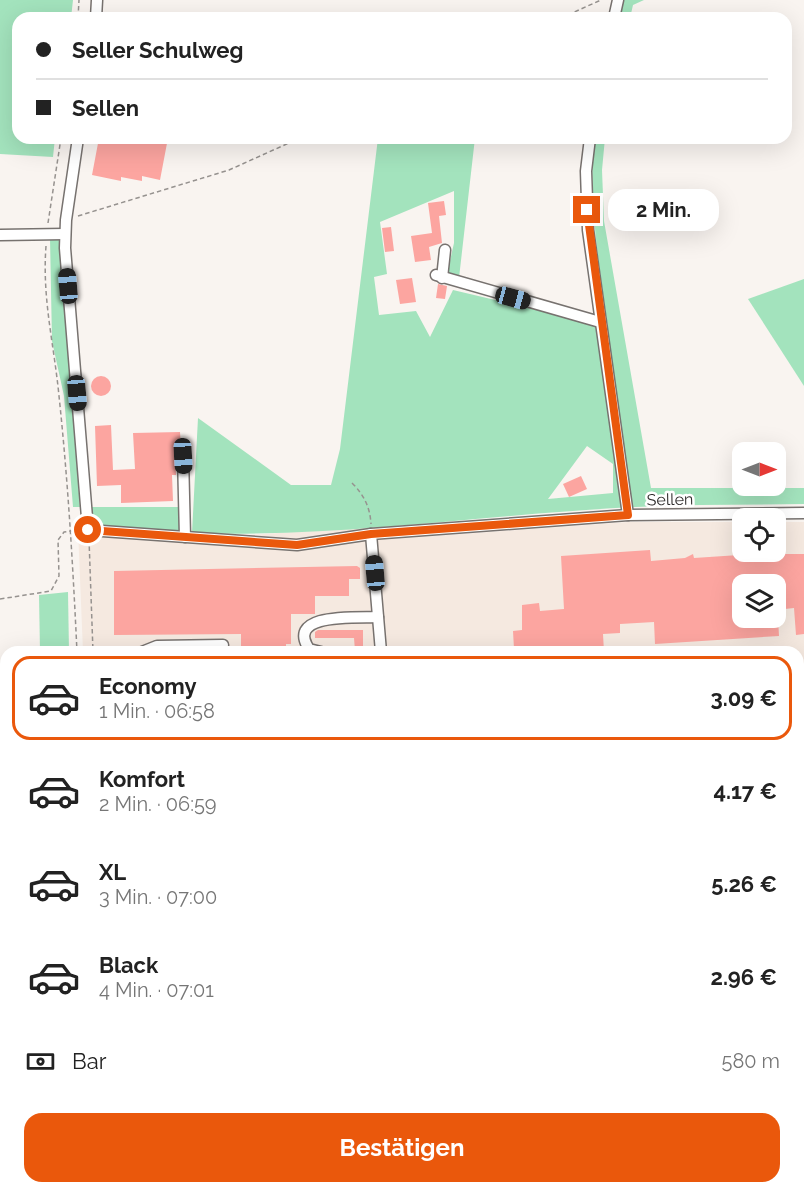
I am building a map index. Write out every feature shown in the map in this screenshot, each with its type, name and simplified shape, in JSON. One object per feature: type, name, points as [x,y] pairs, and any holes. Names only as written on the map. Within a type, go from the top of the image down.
[{"type":"street","points":[[77,144],[65,234],[88,530],[297,545],[371,534],[628,515]]},
{"type":"street","name":"Sellen","points":[[589,144],[586,171],[588,230],[628,515],[804,513]]},
{"type":"street","points":[[0,235],[65,234]]},
{"type":"street","points":[[445,249],[439,277],[600,322]]},
{"type":"street","points":[[183,456],[185,537]]},
{"type":"street","points":[[371,534],[380,646]]},
{"type":"street","points":[[307,646],[304,635],[309,625],[324,620],[378,616]]},
{"type":"street","points":[[157,646],[223,645]]},
{"type":"path","points":[[574,12],[601,0]]},
{"type":"path","points":[[60,144],[44,269],[46,313],[59,394],[71,531],[77,646]]},
{"type":"path","points":[[66,220],[229,170],[287,144]]},
{"type":"path","points":[[352,483],[361,492],[368,505],[371,534]]},
{"type":"path","points":[[0,599],[51,591],[59,576],[58,540],[64,532],[88,530],[93,646]]},
{"type":"shaded area","points":[[628,522],[732,522],[732,562],[786,562],[786,522],[804,522],[804,646],[83,646],[78,529],[250,535],[377,526],[379,540]]},
{"type":"green space","points":[[0,0],[73,0],[72,12],[12,12],[12,144],[54,144],[53,157],[0,154]]},
{"type":"green space","points":[[624,0],[644,0],[633,5],[631,12],[621,12]]},
{"type":"green space","points":[[377,144],[474,144],[459,278],[447,274],[454,243],[454,191],[380,222],[387,274],[374,277],[379,315],[416,311],[430,337],[453,290],[608,327],[595,233],[592,186],[594,144],[604,144],[602,170],[604,221],[651,488],[732,488],[732,496],[786,496],[786,488],[804,488],[804,504],[636,507],[358,529],[248,534],[192,533],[198,418],[291,485],[331,485],[340,449]],"holes":[[[587,446],[613,464],[613,493],[548,499]]]},
{"type":"green space","points":[[50,238],[60,239],[80,507],[73,507],[64,396],[52,341]]},
{"type":"green space","points":[[804,279],[804,386],[748,299]]},
{"type":"green space","points":[[90,507],[180,507],[179,532],[92,525]]},
{"type":"green space","points":[[68,592],[69,646],[40,646],[39,595]]},
{"type":"building","points":[[98,144],[167,144],[160,180],[142,176],[142,181],[121,177],[121,181],[92,175]]},
{"type":"building","points":[[444,201],[446,215],[439,216],[442,243],[429,247],[431,260],[415,262],[411,236],[432,233],[428,203]]},
{"type":"building","points":[[391,227],[394,251],[385,252],[382,228]]},
{"type":"building","points":[[412,278],[416,302],[400,304],[396,280]]},
{"type":"building","points":[[438,284],[447,286],[445,299],[436,298]]},
{"type":"building","points":[[101,376],[108,379],[111,386],[108,393],[101,396],[94,393],[91,386],[94,379]]},
{"type":"building","points":[[111,425],[113,470],[135,469],[133,433],[180,432],[181,447],[175,448],[176,475],[172,475],[173,501],[121,503],[121,485],[97,486],[95,426]]},
{"type":"building","points":[[581,476],[587,489],[569,497],[563,484]]},
{"type":"building","points":[[650,550],[651,561],[685,558],[693,554],[694,558],[732,555],[732,562],[786,562],[786,554],[804,554],[804,634],[796,635],[794,608],[786,609],[786,574],[732,574],[732,628],[779,628],[779,636],[655,644],[654,622],[620,624],[620,633],[603,634],[604,646],[514,646],[513,631],[522,630],[522,605],[539,603],[540,611],[564,609],[561,556]]},
{"type":"building","points":[[357,566],[360,568],[360,579],[349,579],[349,596],[315,596],[315,614],[291,614],[291,644],[241,646],[241,634],[114,635],[114,571]]},
{"type":"building","points":[[318,630],[363,630],[363,646],[355,646],[354,638],[315,638],[315,632]]},
{"type":"route","points":[[88,530],[297,545],[371,534],[628,515],[623,468],[610,395],[587,210]]}]
